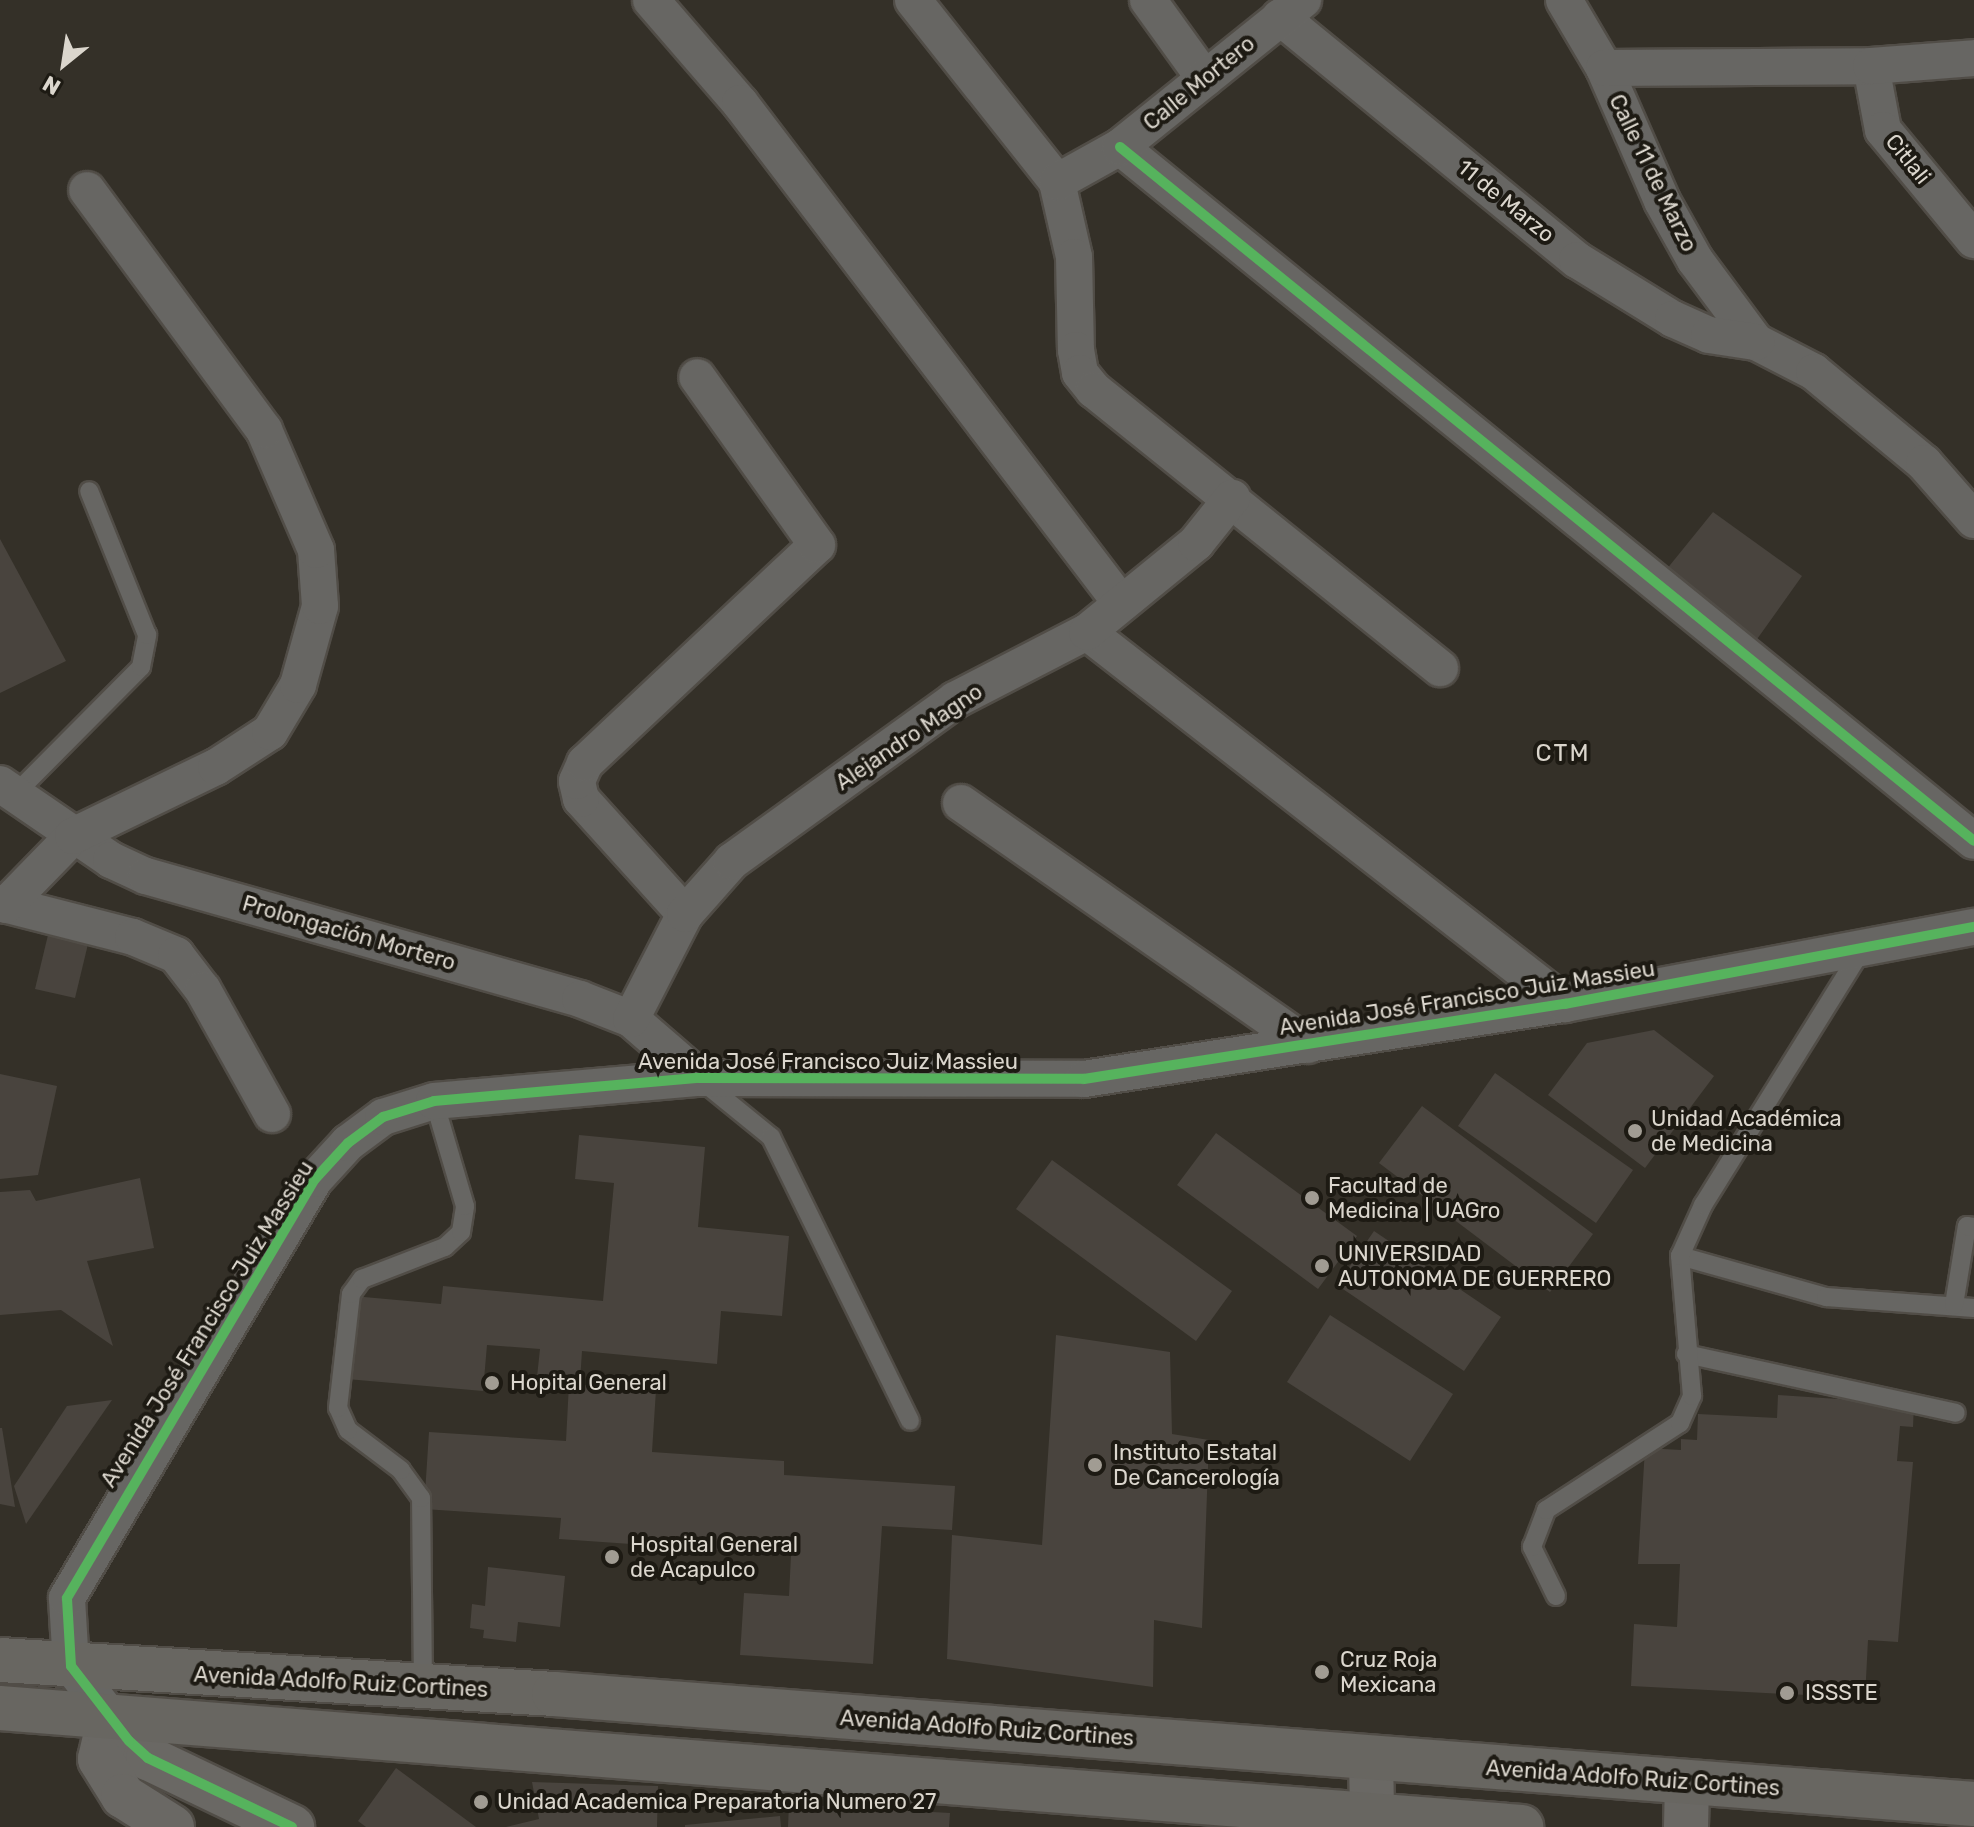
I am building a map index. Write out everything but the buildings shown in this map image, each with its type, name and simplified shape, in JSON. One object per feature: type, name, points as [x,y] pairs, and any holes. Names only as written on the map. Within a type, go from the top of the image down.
[{"type":"main road","name":"Avenida Adolfo Ruiz Cortines","points":[[0,1660],[423,1687],[1974,1804]]},
{"type":"main road","points":[[0,1708],[1372,1812],[1521,1827]]},
{"type":"street","points":[[651,0],[740,103],[1121,603]]},
{"type":"street","points":[[913,0],[1057,182],[1074,257],[1080,373],[1094,390],[1440,668]]},
{"type":"street","points":[[1148,0],[1205,79]]},
{"type":"street","name":"Calle 11 de Marzo","points":[[1564,0],[1604,68],[1669,213],[1756,342],[1814,372],[1924,463],[1974,520]]},
{"type":"street","name":"Calle Mortero","points":[[1057,182],[1120,147],[1292,9]]},
{"type":"street","name":"11 de Marzo","points":[[1292,9],[1577,260],[1673,319],[1709,335],[1756,342]]},
{"type":"street","points":[[1604,68],[1871,66],[1974,58]]},
{"type":"street","name":"Citlali","points":[[1871,66],[1883,130],[1974,240]]},
{"type":"street","points":[[1120,147],[1974,841]]},
{"type":"street","points":[[3,904],[73,836],[216,767],[270,732],[298,685],[320,606],[316,550],[264,430],[87,190]]},
{"type":"street","points":[[685,914],[581,799],[577,781],[585,763],[817,545],[697,377]]},
{"type":"street","name":"Alejandro Magno","points":[[631,1019],[685,914],[732,861],[955,700],[1087,632],[1196,543],[1232,498]]},
{"type":"street","points":[[1087,632],[1565,1004]]},
{"type":"street","name":"Prolongación Mortero","points":[[8,789],[73,836],[146,876],[580,999],[631,1019],[699,1078]]},
{"type":"street","points":[[961,803],[1308,1045]]},
{"type":"street","points":[[3,904],[133,937],[176,955],[203,990],[272,1114]]},
{"type":"street","name":"Avenida José Francisco Juiz Massieu","points":[[71,1666],[67,1598],[315,1179],[348,1143],[383,1117],[434,1101],[699,1078],[1084,1079],[1565,1004],[1974,927]]},
{"type":"street","points":[[71,1666],[148,1758],[292,1827]]},
{"type":"street","points":[[110,1716],[100,1759],[123,1796],[172,1827]]},
{"type":"street","points":[[1371,1758],[1372,1812]]},
{"type":"street","points":[[1686,1827],[1687,1782]]},
{"type":"lane","points":[[8,789],[141,667],[147,635],[89,491]]},
{"type":"lane","points":[[1556,1596],[1532,1547],[1546,1510],[1680,1423],[1692,1396],[1680,1256],[1703,1205],[1862,950]]},
{"type":"lane","points":[[699,1078],[771,1137],[910,1421]]},
{"type":"lane","points":[[423,1687],[421,1498],[401,1470],[348,1430],[338,1408],[351,1294],[362,1279],[445,1247],[461,1232],[465,1206],[434,1101]]},
{"type":"lane","points":[[1954,1305],[1967,1226],[1974,1227]]},
{"type":"lane","points":[[1680,1256],[1826,1297],[1974,1308]]},
{"type":"lane","points":[[1686,1354],[1956,1413]]},
{"type":"cycle path","points":[[1120,147],[1974,841]]},
{"type":"cycle path","points":[[292,1827],[148,1758],[129,1741],[71,1666],[67,1598],[315,1179],[348,1143],[383,1117],[434,1101],[699,1078],[1084,1079],[1565,1004],[1974,927]]},
{"type":"place","name":"Unidad Académica de Medicina","points":[[1635,1131]]},
{"type":"place","name":"Facultad de Medicina | UAGro","points":[[1312,1198]]},
{"type":"place","name":"UNIVERSIDAD AUTONOMA DE GUERRERO","points":[[1322,1266]]},
{"type":"place","name":"Hopital General","points":[[492,1383]]},
{"type":"place","name":"Instituto Estatal De Cancerología","points":[[1095,1465]]},
{"type":"place","name":"Hospital General de Acapulco","points":[[612,1557]]},
{"type":"place","name":"Cruz Roja Mexicana","points":[[1322,1672]]},
{"type":"place","name":"ISSSTE","points":[[1787,1693]]},
{"type":"place","name":"Unidad Academica Preparatoria Numero 27","points":[[481,1802]]},
{"type":"district","name":"CTM","points":[[1563,754]]}]
